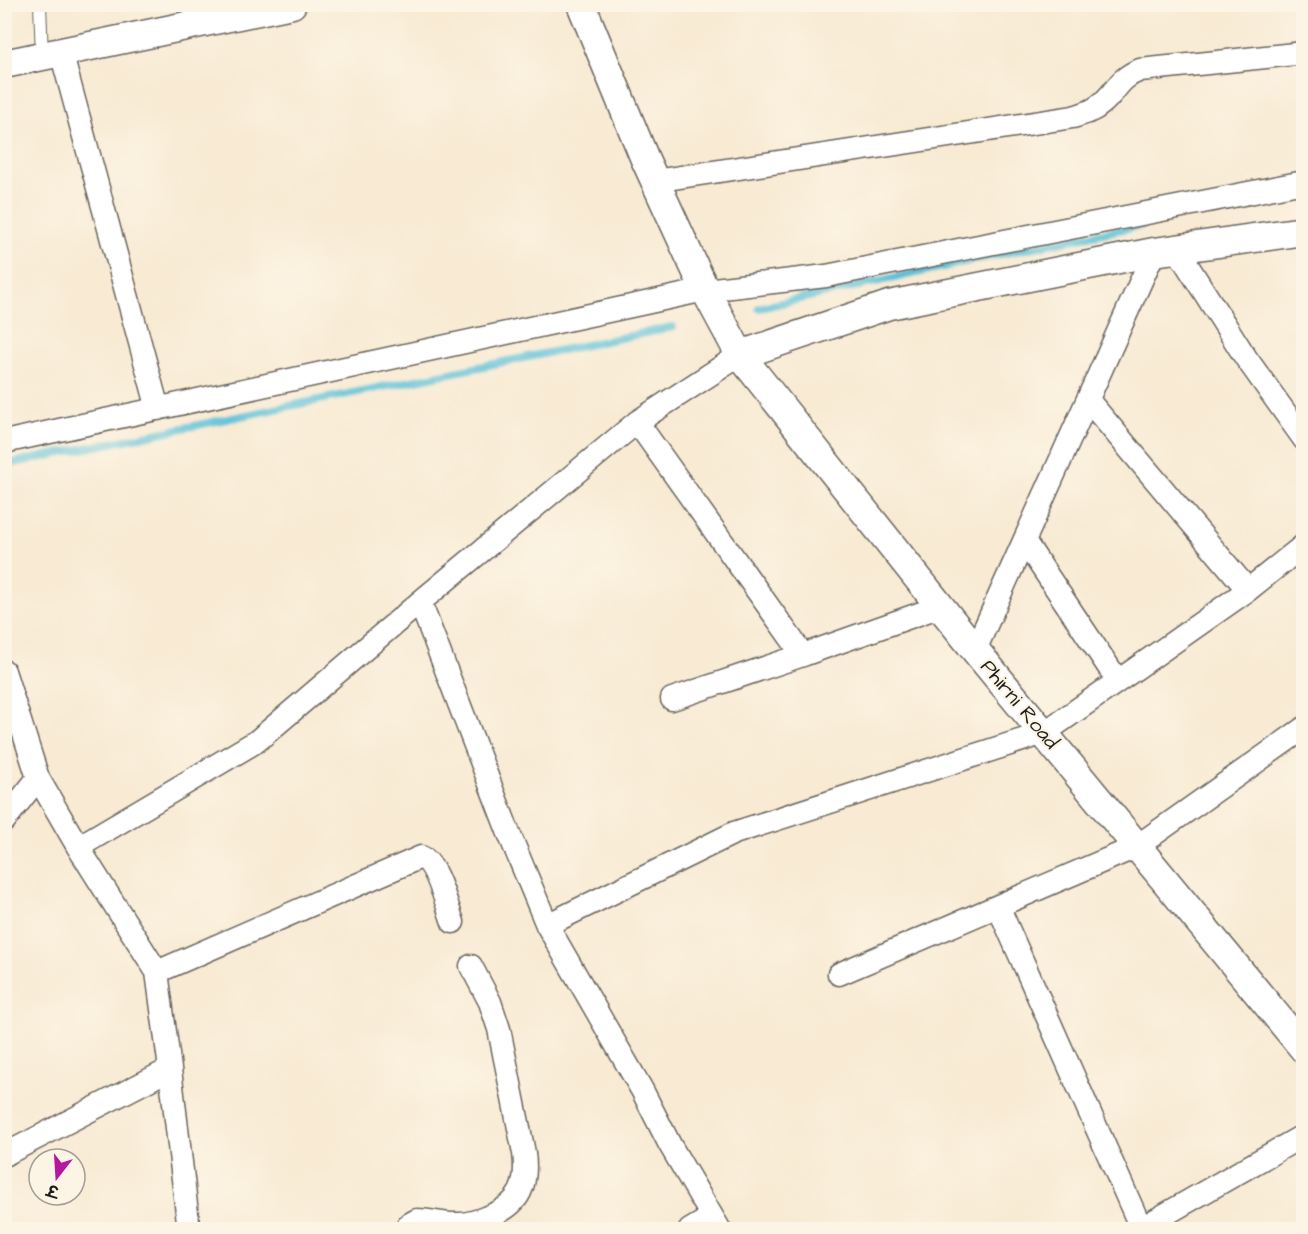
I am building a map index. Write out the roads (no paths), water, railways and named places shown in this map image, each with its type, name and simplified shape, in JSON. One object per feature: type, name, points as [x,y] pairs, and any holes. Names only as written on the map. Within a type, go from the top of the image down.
[{"type":"street","points":[[4,64],[292,4]]},
{"type":"street","name":"Phirni Road","points":[[581,4],[654,181],[705,290],[740,355],[975,650],[1304,1049]]},
{"type":"street","points":[[654,181],[1073,117],[1097,108],[1117,84],[1140,70],[1304,52]]},
{"type":"street","points":[[51,55],[158,409]]},
{"type":"street","points":[[4,442],[705,290],[826,276],[1304,183]]},
{"type":"street","points":[[78,847],[257,741],[637,422],[740,355],[889,305],[1166,250],[1304,231]]},
{"type":"street","points":[[975,650],[1088,400],[1166,250]]},
{"type":"street","points":[[1166,250],[1304,439]]},
{"type":"street","points":[[1088,400],[1248,590]]},
{"type":"street","points":[[637,422],[803,655]]},
{"type":"street","points":[[1025,542],[1118,681]]},
{"type":"street","points":[[547,925],[734,833],[1044,733],[1248,590],[1304,545]]},
{"type":"street","points":[[420,602],[508,831],[547,925],[642,1090],[669,1145],[716,1223],[690,1230]]},
{"type":"street","points":[[672,699],[941,606]]},
{"type":"street","points":[[4,670],[38,778],[78,847],[157,972],[189,1230]]},
{"type":"street","points":[[839,974],[1136,847],[1304,728]]},
{"type":"street","points":[[4,820],[38,778]]},
{"type":"street","points":[[157,972],[421,857],[429,861],[433,869],[453,922]]},
{"type":"street","points":[[998,906],[1139,1229],[1304,1134]]},
{"type":"street","points":[[407,1230],[408,1225],[417,1220],[461,1224],[495,1214],[511,1205],[518,1198],[523,1186],[526,1171],[524,1153],[499,1029],[490,1002],[471,966]]},
{"type":"street","points":[[4,1155],[170,1069]]},
{"type":"lane","points":[[40,4],[51,55]]},
{"type":"waterway","points":[[759,308],[1142,225]]},
{"type":"waterway","points":[[4,465],[673,327]]}]
